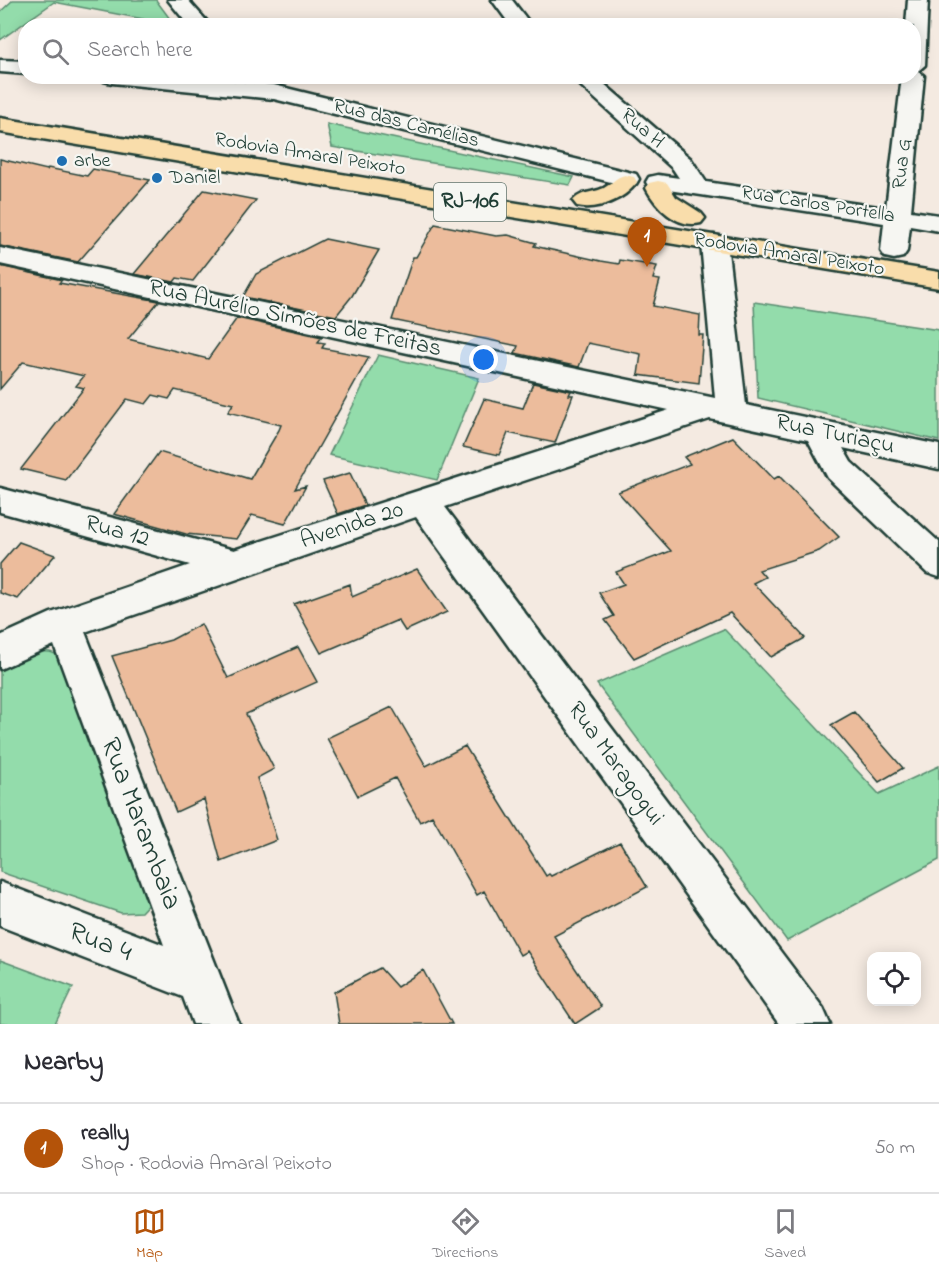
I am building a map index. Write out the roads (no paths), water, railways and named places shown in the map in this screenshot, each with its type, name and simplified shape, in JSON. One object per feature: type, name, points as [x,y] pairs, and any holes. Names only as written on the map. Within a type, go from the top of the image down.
[{"type":"highway","name":"Rodovia Amaral Peixoto","points":[[0,107],[939,258]]},
{"type":"highway","name":"Rodovia Amaral Peixoto","points":[[0,125],[939,280]]},
{"type":"highway","points":[[586,201],[613,193],[626,180]]},
{"type":"highway","points":[[658,185],[666,202],[692,218]]},
{"type":"street","points":[[178,0],[192,18]]},
{"type":"street","points":[[502,0],[516,18]]},
{"type":"street","points":[[917,18],[918,0]]},
{"type":"street","points":[[0,66],[18,67]]},
{"type":"street","name":"Rua das Camélias","points":[[266,84],[626,180],[631,191],[642,194],[652,193],[658,185]]},
{"type":"street","name":"Rua H","points":[[590,84],[682,164],[697,186]]},
{"type":"street","name":"Rua G","points":[[894,251],[912,84]]},
{"type":"street","points":[[658,185],[697,186]]},
{"type":"street","name":"Rua Carlos Portella","points":[[697,186],[939,223]]},
{"type":"street","points":[[714,243],[720,411]]},
{"type":"street","name":"Rua Aurélio Simões de Freitas","points":[[0,256],[720,411]]},
{"type":"street","name":"Rua Turiaçu","points":[[720,411],[939,458]]},
{"type":"street","name":"Avenida 20","points":[[0,653],[64,624],[234,564],[720,411]]},
{"type":"street","points":[[819,432],[839,470],[939,563]]},
{"type":"street","name":"Rua 12","points":[[0,500],[234,564]]},
{"type":"street","name":"Rua Maragogui","points":[[424,503],[807,1024]]},
{"type":"street","name":"Rua Marambaia","points":[[64,624],[216,1024]]},
{"type":"street","name":"Rua 4","points":[[0,904],[200,981]]},
{"type":"place","name":"arbe","points":[[62,161]]},
{"type":"place","name":"Daniel","points":[[157,178]]},
{"type":"place","name":"really","points":[[647,267]]}]
